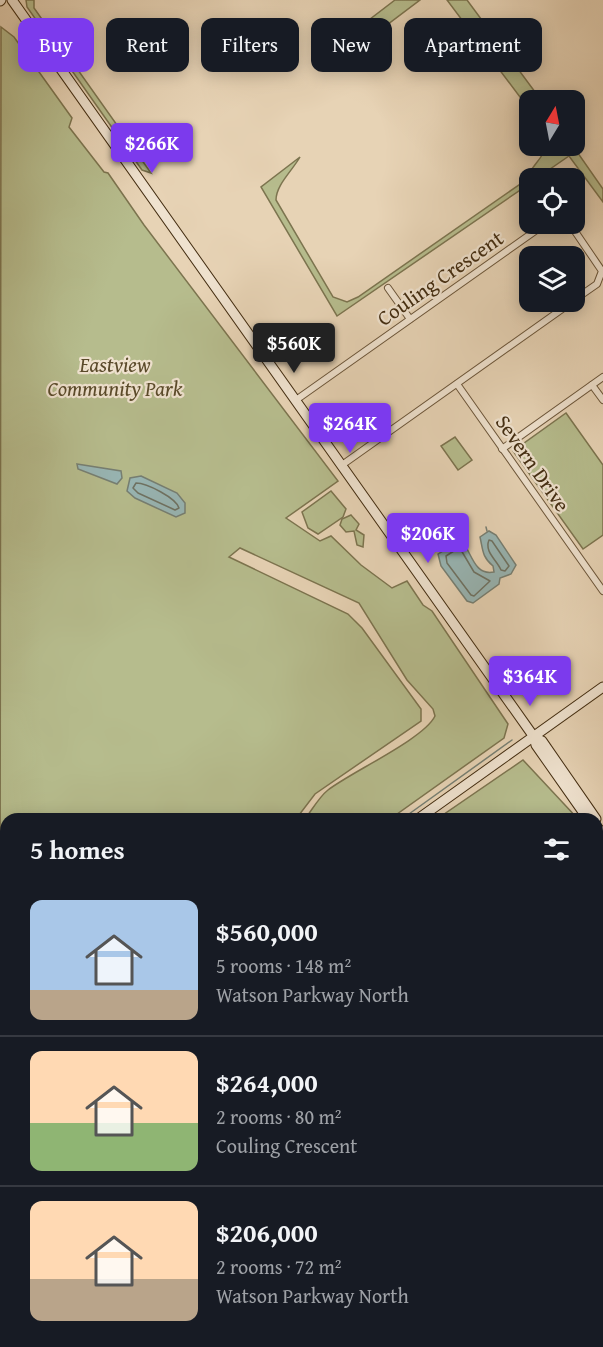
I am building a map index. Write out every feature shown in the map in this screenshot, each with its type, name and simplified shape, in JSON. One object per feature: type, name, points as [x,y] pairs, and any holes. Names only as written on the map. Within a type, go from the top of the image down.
[{"type":"main road","points":[[12,0],[534,737],[536,745],[584,813]]},
{"type":"main road","points":[[426,813],[603,687]]},
{"type":"main road","points":[[534,737],[542,741],[589,813]]},
{"type":"street","name":"Couling Crescent","points":[[296,400],[531,234]]},
{"type":"street","points":[[585,246],[602,271],[597,284],[585,292]]},
{"type":"street","points":[[388,288],[410,319]]},
{"type":"street","points":[[342,465],[558,312]]},
{"type":"street","points":[[502,449],[603,377]]},
{"type":"street","name":"Severn Drive","points":[[457,384],[602,586]]},
{"type":"street","points":[[592,385],[603,400]]},
{"type":"green space","points":[[26,0],[34,0],[34,8],[41,18],[35,18],[27,7]]},
{"type":"green space","points":[[395,0],[420,0],[392,21],[392,18],[371,18]]},
{"type":"green space","points":[[447,0],[467,0],[480,18],[461,18]]},
{"type":"green space","name":"Eastview Community Park","points":[[1,27],[18,43],[18,72],[39,72],[72,118],[69,127],[104,172],[108,173],[144,225],[338,481],[286,518],[320,541],[331,536],[361,565],[392,588],[407,581],[423,605],[432,611],[508,724],[504,738],[398,813],[309,813],[328,790],[417,735],[435,716],[433,709],[407,680],[359,603],[240,548],[229,557],[348,614],[362,628],[421,709],[421,721],[315,794],[301,813],[0,813]]},
{"type":"green space","points":[[73,72],[79,72],[151,173],[142,170]]},
{"type":"green space","points":[[501,72],[520,72],[534,90],[519,90],[519,96]]},
{"type":"green space","points":[[542,156],[569,156],[552,168],[533,168]]},
{"type":"green space","points":[[569,156],[580,156],[603,189],[603,202],[585,178],[585,168],[578,168]]},
{"type":"green space","points":[[300,157],[281,183],[276,200],[333,297],[347,302],[358,297],[519,185],[519,191],[337,316],[261,187]]},
{"type":"green space","points":[[566,413],[603,465],[603,535],[583,549],[513,451]]},
{"type":"green space","points":[[455,437],[472,460],[458,470],[441,446]]},
{"type":"green space","points":[[331,491],[346,509],[343,517],[318,534],[308,528],[302,512]]},
{"type":"green space","points":[[351,515],[359,524],[356,530],[364,535],[363,547],[357,545],[354,531],[346,532],[340,525],[342,519]]},
{"type":"green space","points":[[523,760],[572,813],[446,813]]},
{"type":"water","points":[[77,464],[121,471],[122,478],[117,484],[78,469]]},
{"type":"water","points":[[141,476],[177,493],[185,503],[185,513],[176,517],[135,498],[127,491],[130,478]]},
{"type":"water","points":[[489,531],[496,535],[516,565],[511,574],[500,578],[499,584],[473,603],[467,601],[441,566],[438,554],[462,541],[474,563],[482,571],[494,572],[493,566],[484,553],[480,537]]},
{"type":"waterway","points":[[486,527],[487,531]]},
{"type":"waterway","points":[[410,813],[512,740]]}]
